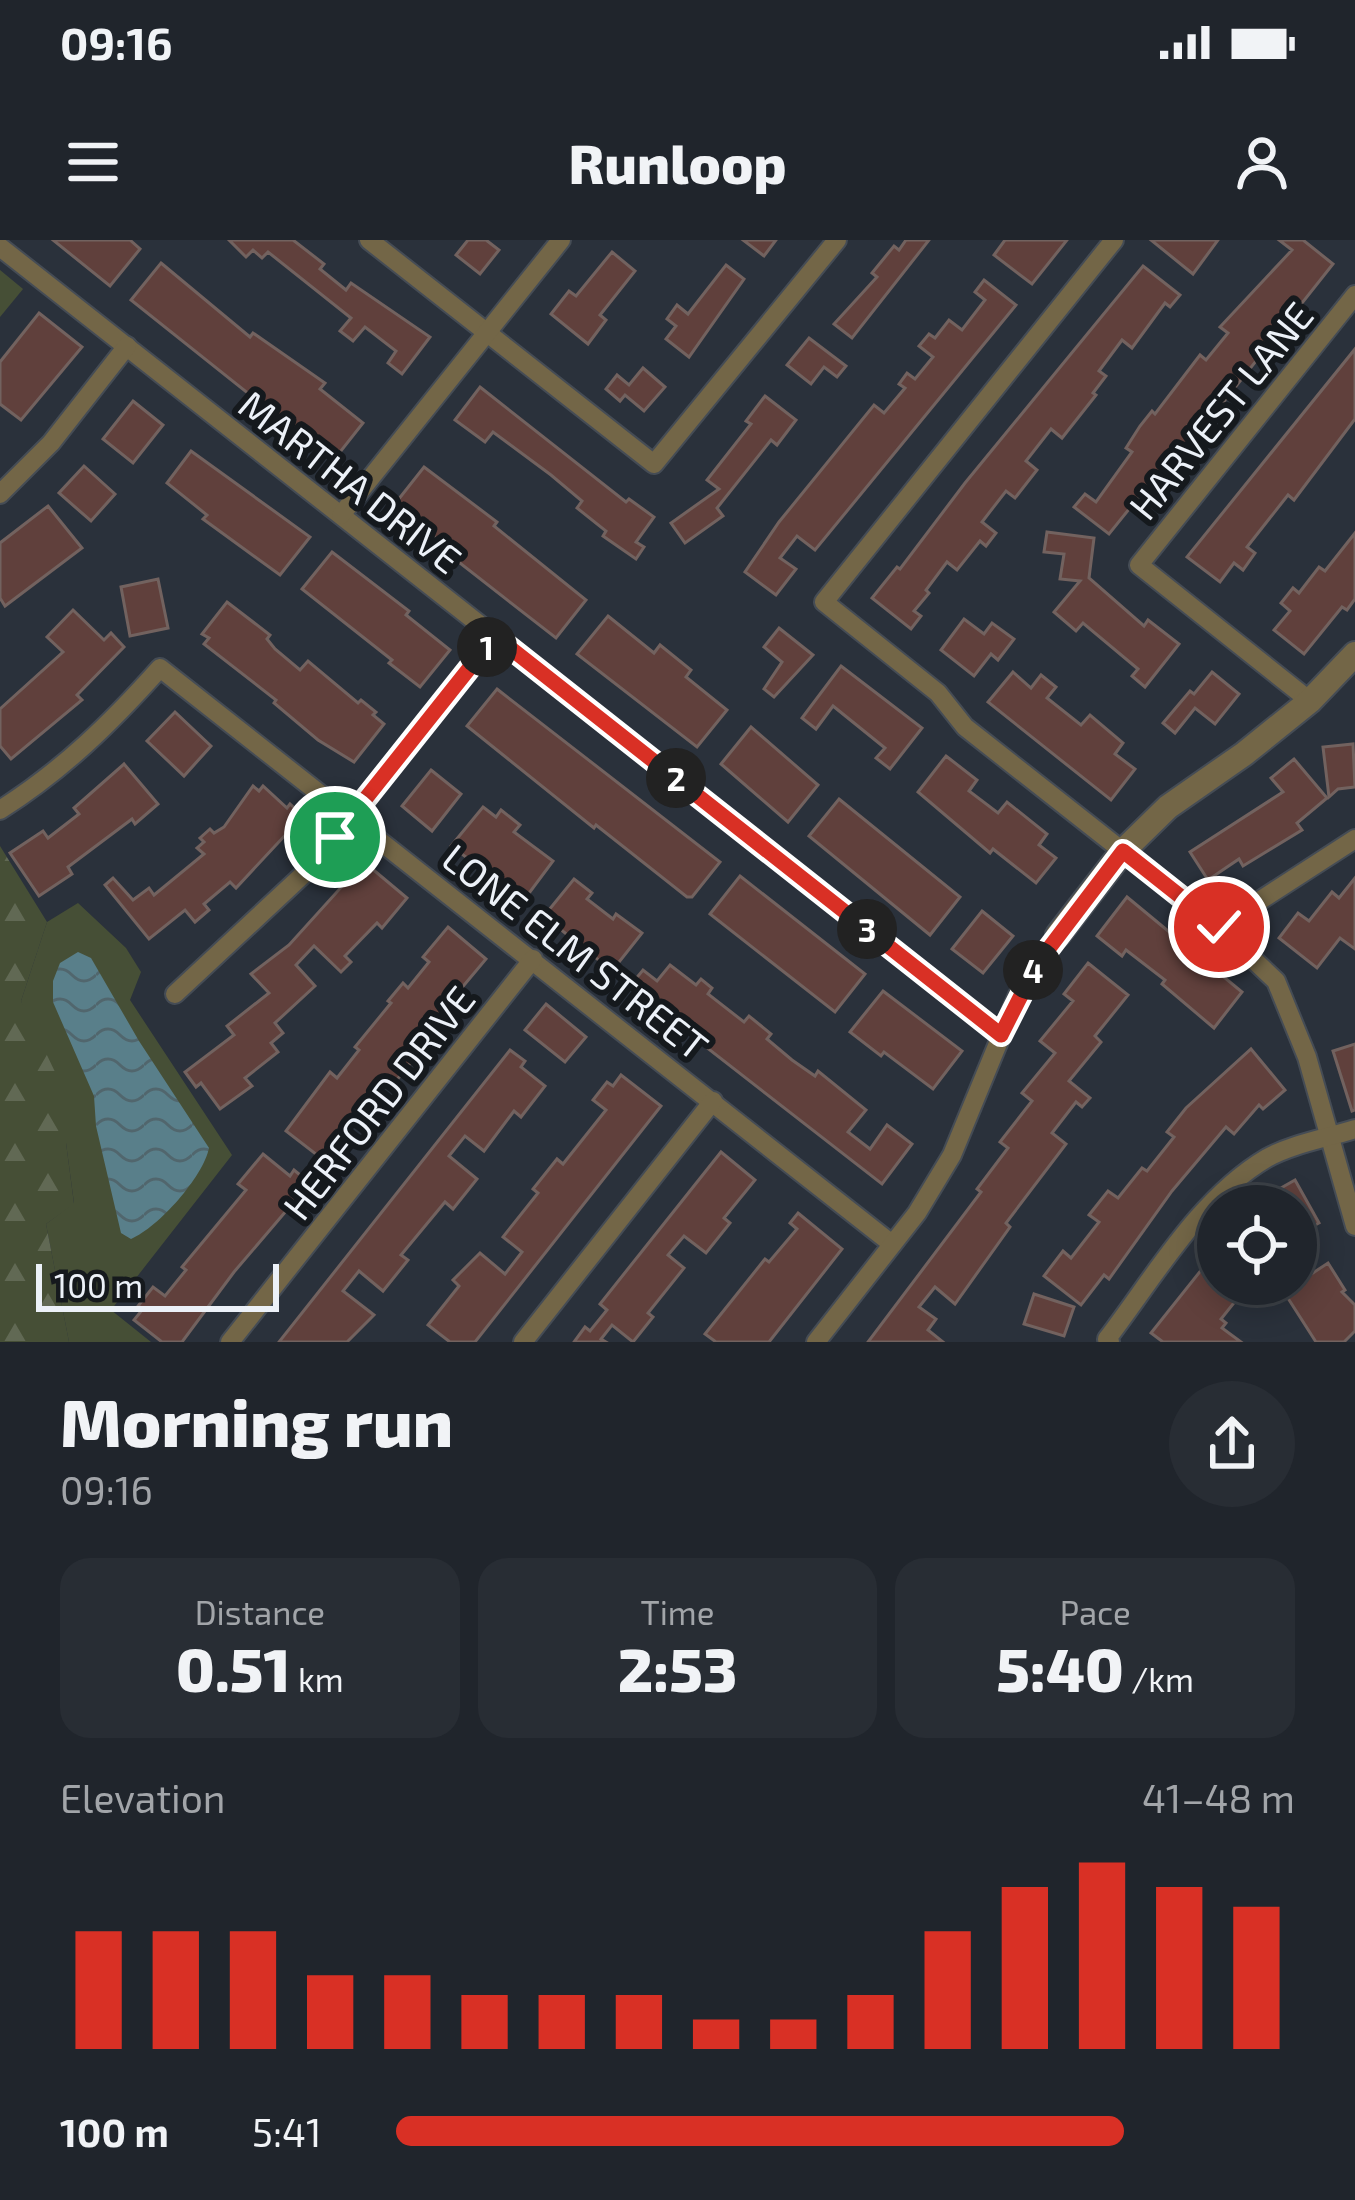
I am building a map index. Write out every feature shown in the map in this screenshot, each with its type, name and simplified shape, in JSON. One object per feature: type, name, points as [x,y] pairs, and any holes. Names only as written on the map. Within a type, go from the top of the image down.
[{"type":"street","points":[[369,240],[654,464],[837,240]]},
{"type":"street","points":[[340,515],[561,240]]},
{"type":"street","points":[[1114,240],[824,602],[938,693],[964,727],[1219,927],[1276,981],[1307,1057],[1355,1226]]},
{"type":"street","name":"MARTHA DRIVE","points":[[0,247],[1001,1035]]},
{"type":"street","name":"HARVEST LANE","points":[[1310,701],[1139,565],[1355,295]]},
{"type":"street","points":[[0,494],[51,443],[128,346]]},
{"type":"street","points":[[175,994],[307,871],[495,636]]},
{"type":"street","points":[[816,1342],[917,1213],[952,1155],[1018,995],[1123,851],[1168,807],[1310,701],[1355,654]]},
{"type":"street","name":"LONE ELM STREET","points":[[0,810],[49,778],[104,730],[160,668],[892,1244]]},
{"type":"street","points":[[1219,927],[1355,839]]},
{"type":"street","name":"HERFORD DRIVE","points":[[230,1342],[533,958]]},
{"type":"street","points":[[523,1342],[713,1102]]},
{"type":"street","points":[[1110,1342],[1107,1340],[1196,1223],[1237,1179],[1270,1156],[1355,1129]]},
{"type":"green space","points":[[0,270],[23,289],[0,317]]},
{"type":"green space","points":[[0,846],[47,922],[21,1001],[79,1122],[66,1143],[74,1204],[46,1224],[69,1342],[0,1342]]},
{"type":"green space","points":[[78,903],[126,948],[141,972],[130,1000],[232,1155],[111,1310],[151,1342],[69,1342],[46,1224],[74,1203],[66,1143],[21,1001],[47,922]]},
{"type":"water","points":[[78,952],[91,958],[209,1148],[178,1200],[131,1239],[121,1233],[96,1126],[94,1096],[53,1002],[53,981],[60,963]]},
{"type":"building","points":[[53,240],[130,240],[140,249],[110,286]]},
{"type":"building","points":[[229,240],[293,240],[324,264],[320,269],[346,290],[351,283],[430,337],[402,374],[388,363],[396,351],[365,327],[353,341],[340,331],[351,318],[268,252],[262,258],[253,250],[246,257]]},
{"type":"building","points":[[468,240],[486,240],[499,250],[480,274],[456,255]]},
{"type":"building","points":[[743,240],[776,240],[764,256]]},
{"type":"building","points":[[906,240],[929,240],[852,338],[834,324],[877,277],[872,273],[894,246],[899,250]]},
{"type":"building","points":[[1005,240],[1067,240],[1032,284],[994,255]]},
{"type":"building","points":[[1151,240],[1218,240],[1193,274]]},
{"type":"building","points":[[1279,240],[1303,240],[1333,264],[1148,497],[1142,493],[1109,534],[1074,507],[1085,494],[1096,502],[1132,452],[1126,448],[1140,426],[1152,411],[1155,414],[1200,355],[1206,360],[1228,333],[1220,327],[1292,250]]},
{"type":"building","points":[[612,252],[635,271],[600,315],[606,320],[588,344],[551,314],[569,291],[576,296]]},
{"type":"building","points":[[161,263],[250,337],[253,333],[325,383],[320,389],[363,423],[333,461],[131,300]]},
{"type":"building","points":[[726,265],[744,279],[689,357],[666,339],[676,326],[667,319],[677,305],[688,314]]},
{"type":"building","points":[[1143,266],[1180,295],[1170,307],[1165,303],[1132,348],[1122,340],[1099,371],[1106,376],[1096,395],[1062,438],[1051,429],[1026,461],[1037,470],[1015,498],[1006,491],[982,522],[996,533],[986,546],[980,541],[957,570],[947,562],[914,611],[921,616],[911,629],[872,598]]},
{"type":"building","points":[[984,280],[1016,305],[815,550],[797,536],[780,558],[796,569],[776,595],[745,572],[779,522],[874,405],[884,413],[905,388],[899,384],[907,373],[915,379],[933,357],[919,346],[929,334],[935,338],[949,320],[962,330],[985,300],[975,292]]},
{"type":"building","points":[[39,313],[82,347],[21,420],[0,404],[0,362]]},
{"type":"building","points":[[809,338],[846,366],[837,377],[824,367],[811,384],[787,365]]},
{"type":"building","points":[[1355,349],[1355,419],[1294,500],[1288,495],[1247,547],[1255,553],[1243,570],[1234,563],[1220,582],[1187,557]]},
{"type":"building","points":[[643,368],[665,387],[644,411],[625,395],[620,401],[606,389],[617,375],[629,385]]},
{"type":"building","points":[[480,387],[626,502],[629,499],[654,517],[636,542],[644,547],[636,559],[603,536],[606,531],[577,508],[582,501],[551,475],[493,432],[485,442],[455,420]]},
{"type":"building","points":[[765,396],[796,420],[777,445],[771,440],[717,508],[723,516],[685,543],[671,523],[719,489],[707,480],[751,424],[746,421]]},
{"type":"building","points":[[133,401],[163,425],[133,463],[103,439]]},
{"type":"building","points":[[191,451],[310,537],[280,575],[203,519],[207,515],[167,483]]},
{"type":"building","points":[[84,466],[115,494],[91,521],[59,493]]},
{"type":"building","points":[[424,467],[497,522],[494,526],[586,600],[556,638],[433,542],[436,538],[394,505]]},
{"type":"building","points":[[48,506],[82,548],[5,606],[0,598],[0,543]]},
{"type":"building","points":[[1047,532],[1094,538],[1089,578],[1144,626],[1148,620],[1179,644],[1145,687],[1132,676],[1138,669],[1083,623],[1076,631],[1054,612],[1080,581],[1060,579],[1064,554],[1044,552]]},
{"type":"building","points":[[1355,533],[1355,599],[1347,610],[1342,607],[1304,654],[1274,630],[1290,611],[1281,603],[1293,588],[1299,593],[1319,567],[1325,571]]},
{"type":"building","points":[[332,552],[409,611],[406,615],[450,650],[420,687],[302,589]]},
{"type":"building","points":[[158,579],[168,628],[130,636],[121,587]]},
{"type":"building","points":[[227,602],[270,635],[267,639],[275,649],[300,670],[308,661],[376,712],[373,715],[384,724],[354,762],[318,740],[204,644],[209,638],[202,634]]},
{"type":"building","points":[[73,610],[104,640],[111,633],[124,647],[77,695],[82,700],[11,759],[0,746],[0,709],[63,652],[47,637]]},
{"type":"building","points":[[608,616],[654,653],[660,645],[691,670],[686,677],[727,710],[697,747],[577,654]]},
{"type":"building","points":[[964,619],[984,634],[992,623],[1014,639],[998,660],[991,654],[974,676],[941,650]]},
{"type":"building","points":[[779,628],[813,655],[774,697],[764,689],[782,662],[764,647]]},
{"type":"building","points":[[841,666],[922,728],[890,769],[876,758],[885,748],[833,706],[816,729],[802,718]]},
{"type":"building","points":[[1013,672],[1031,688],[1041,675],[1056,687],[1047,698],[1081,725],[1090,715],[1123,743],[1115,754],[1135,769],[1111,800],[988,702]]},
{"type":"building","points":[[1212,672],[1239,694],[1215,724],[1195,708],[1175,733],[1163,723]]},
{"type":"building","points":[[497,689],[720,862],[692,897],[596,825],[594,828],[467,726]]},
{"type":"building","points":[[175,712],[211,746],[184,776],[147,741]]},
{"type":"building","points":[[751,727],[818,785],[788,822],[721,764]]},
{"type":"building","points":[[1353,744],[1355,787],[1338,789],[1329,797],[1323,747]]},
{"type":"building","points":[[946,756],[977,780],[969,791],[998,813],[1007,802],[1047,834],[1039,845],[1056,858],[1036,883],[993,849],[990,853],[918,792]]},
{"type":"building","points":[[1294,759],[1327,798],[1297,823],[1302,830],[1243,866],[1239,859],[1208,880],[1190,852],[1283,792],[1271,778]]},
{"type":"building","points":[[124,764],[158,804],[68,867],[72,874],[39,896],[10,853],[43,831],[48,838],[79,814],[74,808]]},
{"type":"building","points":[[431,770],[461,794],[432,831],[402,806]]},
{"type":"building","points":[[253,786],[259,791],[263,786],[303,816],[236,888],[230,882],[204,904],[209,910],[195,922],[185,910],[149,939],[105,885],[113,878],[133,900],[149,888],[154,895],[204,854],[197,848],[204,842],[200,838],[210,829],[214,833],[224,827]]},
{"type":"building","points":[[839,799],[960,897],[930,935],[809,836]]},
{"type":"building","points":[[483,807],[496,817],[501,810],[520,825],[514,832],[553,861],[524,900],[451,846]]},
{"type":"building","points":[[364,862],[407,898],[382,928],[377,923],[345,956],[351,962],[341,972],[314,946],[296,965],[315,986],[275,1023],[283,1033],[271,1043],[278,1052],[245,1078],[252,1086],[220,1109],[201,1083],[196,1087],[185,1072],[234,1035],[227,1026],[269,993],[251,974],[289,945]]},
{"type":"building","points":[[740,876],[865,974],[835,1012],[710,914]]},
{"type":"building","points":[[1355,878],[1355,949],[1340,938],[1317,968],[1279,938],[1298,913],[1309,921],[1332,892],[1339,898]]},
{"type":"building","points":[[574,879],[592,893],[587,899],[642,933],[612,971],[544,916]]},
{"type":"building","points":[[1127,897],[1242,992],[1214,1028],[1162,984],[1165,980],[1126,950],[1122,956],[1097,936]]},
{"type":"building","points":[[982,911],[1013,936],[983,973],[952,949]]},
{"type":"building","points":[[448,927],[486,959],[413,1046],[407,1057],[412,1061],[396,1081],[390,1076],[326,1162],[286,1131],[330,1072],[337,1078],[391,1003],[388,1001],[403,983],[408,988],[429,962],[423,957]]},
{"type":"building","points":[[1088,963],[1128,995],[1095,1036],[1101,1042],[1069,1081],[1090,1098],[1082,1107],[1076,1102],[1052,1133],[1066,1144],[1006,1223],[1010,1227],[955,1304],[935,1287],[919,1307],[936,1319],[928,1330],[943,1342],[868,1342],[981,1192],[977,1189],[1008,1148],[1000,1142],[1032,1101],[1022,1093],[1055,1053],[1040,1041],[1073,1001],[1064,994]]},
{"type":"building","points":[[670,965],[696,985],[701,979],[712,988],[708,994],[744,1022],[749,1016],[792,1060],[815,1076],[818,1071],[866,1110],[848,1132],[870,1149],[887,1125],[912,1144],[882,1184],[629,987],[643,970],[657,981]]},
{"type":"building","points":[[883,991],[962,1051],[933,1089],[850,1032]]},
{"type":"building","points":[[546,1004],[586,1037],[565,1062],[525,1030]]},
{"type":"building","points":[[1355,1044],[1355,1110],[1352,1111],[1333,1051]]},
{"type":"building","points":[[1251,1049],[1285,1090],[1263,1109],[1259,1105],[1234,1134],[1226,1127],[1172,1191],[1109,1279],[1104,1275],[1081,1305],[1044,1276],[1063,1251],[1071,1258],[1099,1222],[1089,1215],[1108,1191],[1118,1198],[1142,1168],[1147,1171],[1174,1137],[1167,1132],[1186,1108]]},
{"type":"building","points":[[510,1050],[525,1061],[521,1067],[545,1086],[521,1117],[514,1111],[484,1151],[465,1136],[449,1156],[477,1179],[453,1209],[445,1202],[401,1255],[408,1260],[383,1291],[359,1271],[343,1291],[374,1315],[347,1342],[279,1342]]},
{"type":"building","points":[[621,1075],[661,1106],[475,1342],[450,1342],[428,1325],[459,1286],[453,1280],[480,1253],[505,1274],[522,1252],[503,1237],[538,1193],[533,1189],[557,1159],[563,1164],[606,1110],[593,1100],[607,1082],[613,1086]]},
{"type":"building","points":[[721,1152],[755,1180],[724,1218],[730,1223],[706,1253],[684,1236],[668,1255],[684,1268],[648,1313],[653,1317],[633,1342],[612,1325],[601,1339],[606,1342],[574,1342],[607,1310],[600,1304]]},
{"type":"building","points":[[263,1154],[290,1176],[294,1170],[310,1183],[182,1342],[162,1342],[134,1320],[143,1309],[138,1306],[153,1287],[165,1296],[186,1270],[182,1267],[246,1190],[238,1184]]},
{"type":"building","points":[[798,1213],[842,1249],[769,1342],[716,1342],[705,1334],[765,1259],[769,1262],[797,1229],[790,1223]]},
{"type":"building","points":[[1328,1263],[1342,1292],[1355,1305],[1355,1331],[1344,1342],[1316,1342],[1292,1305],[1317,1305],[1317,1270]]},
{"type":"building","points":[[1197,1275],[1197,1305],[1232,1305],[1221,1319],[1226,1323],[1222,1328],[1241,1342],[1163,1342],[1151,1333]]},
{"type":"building","points":[[1034,1294],[1074,1307],[1064,1336],[1024,1324]]},
{"type":"route","points":[[335,837],[495,636],[1001,1035],[1037,964],[1123,851],[1219,927]]}]
